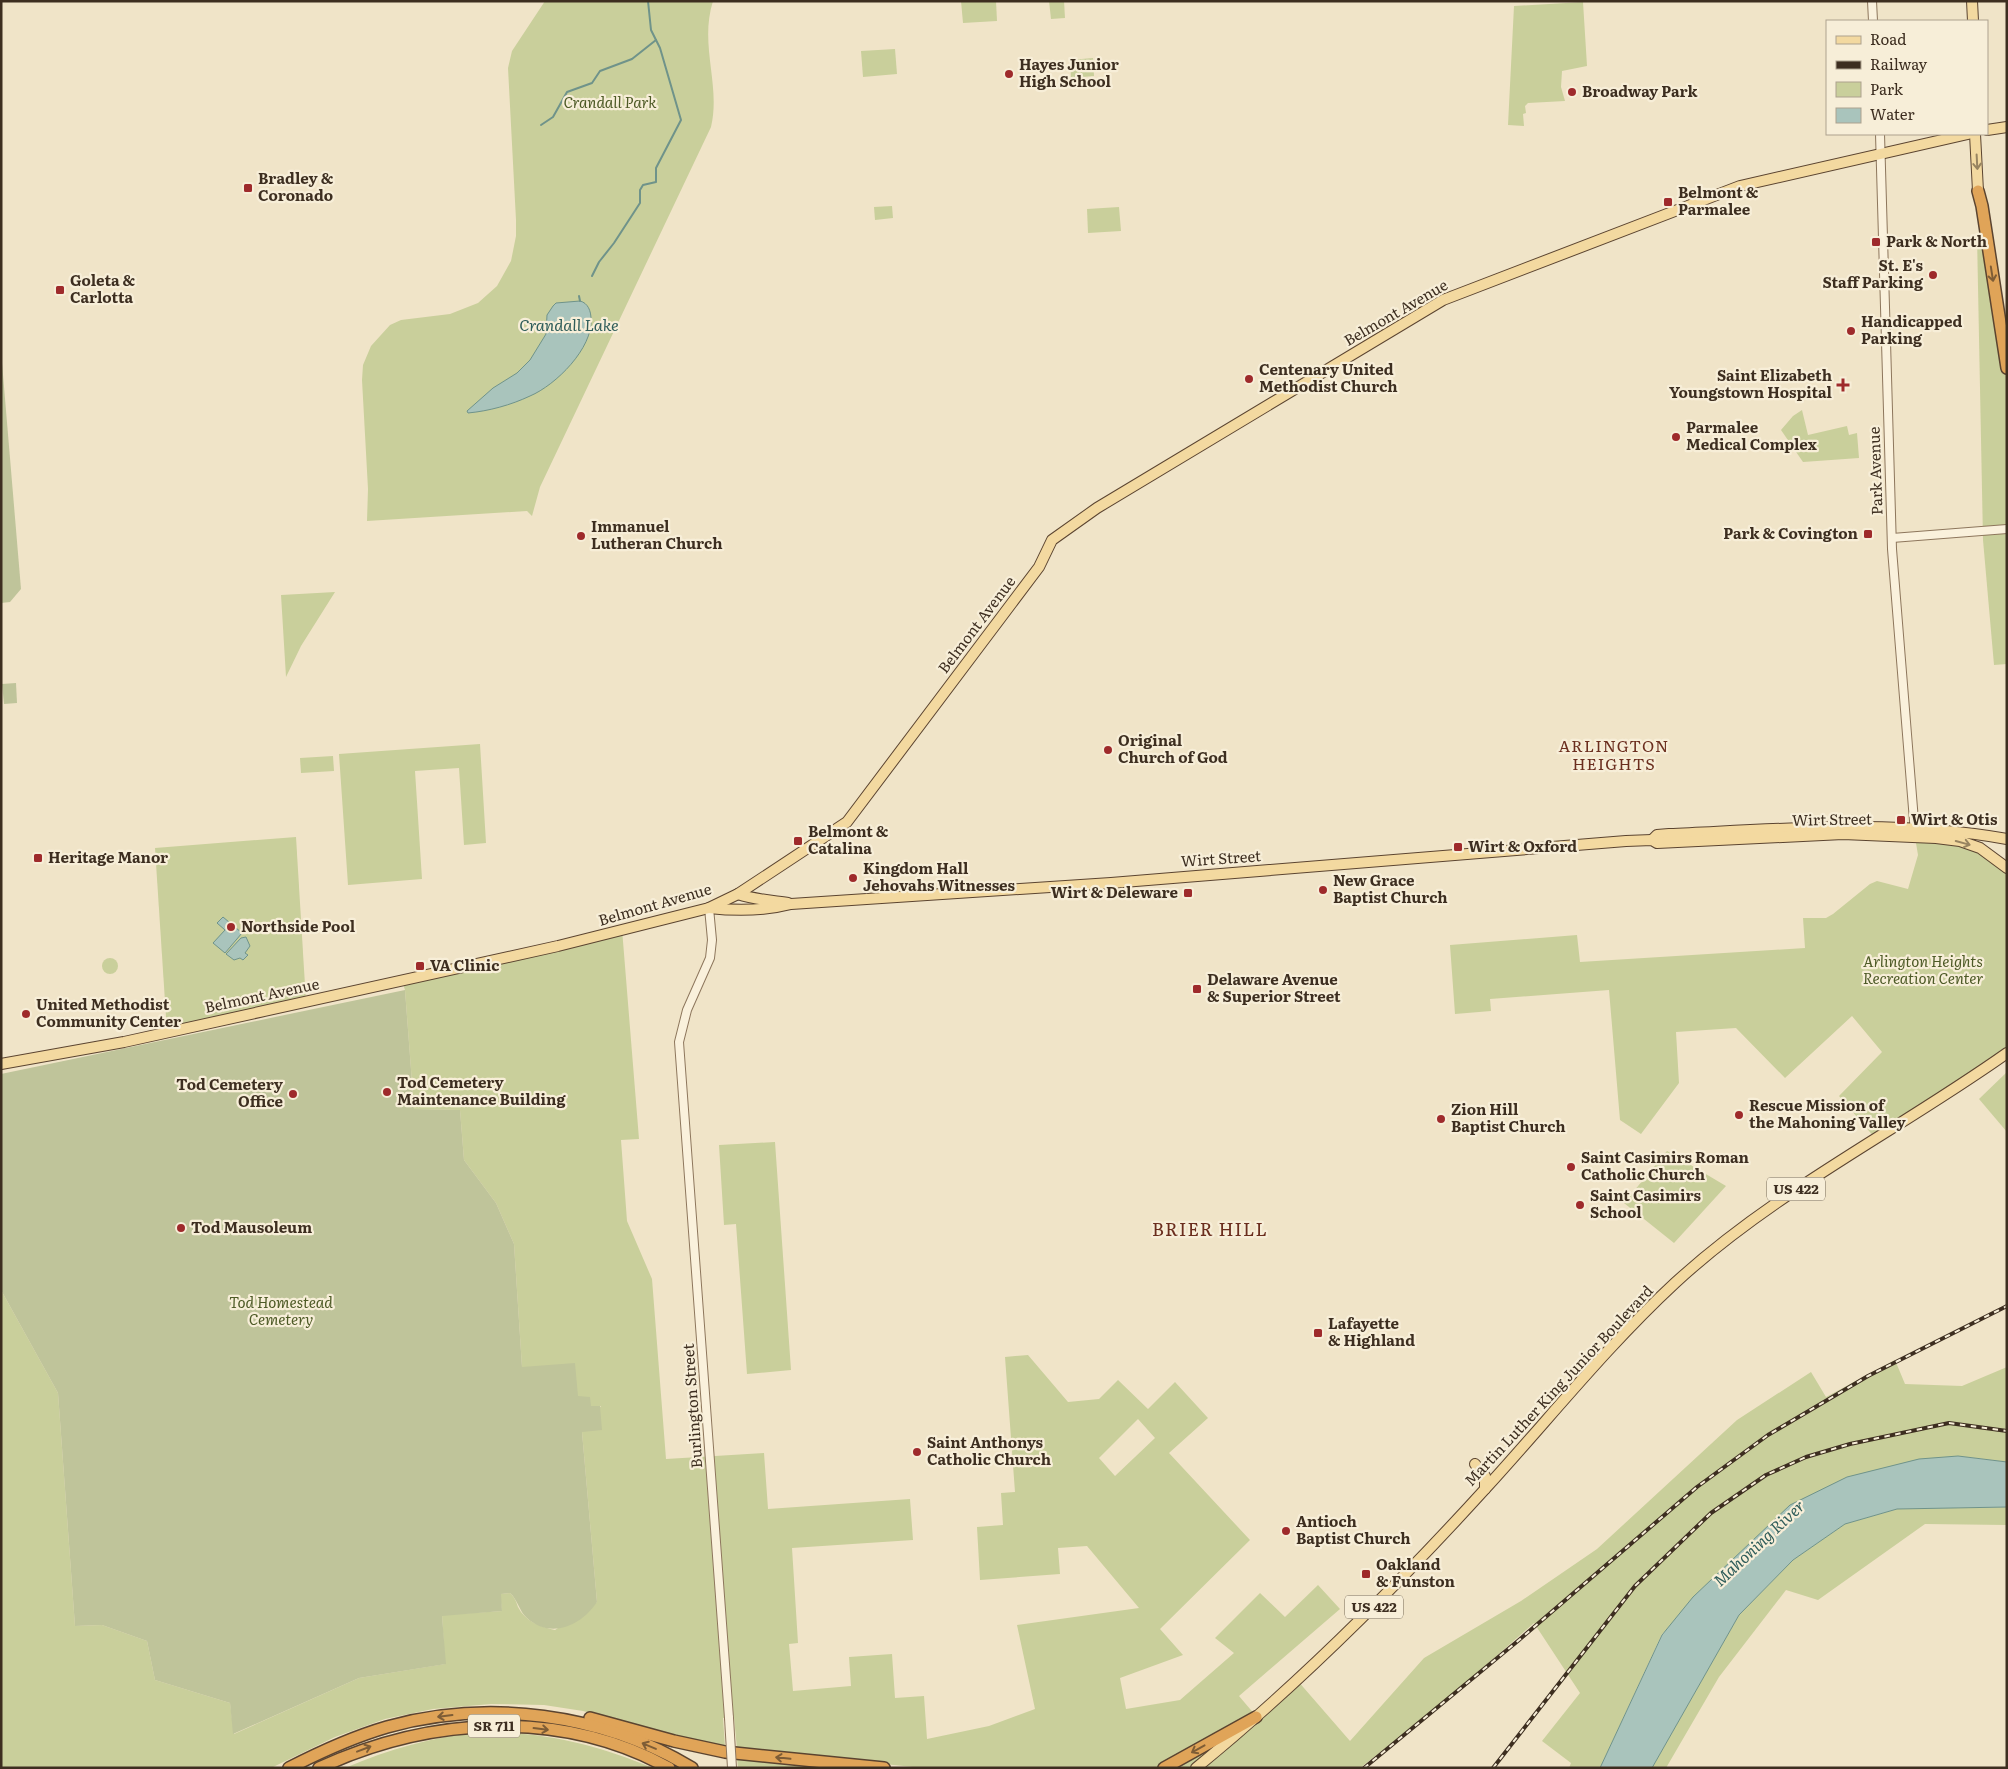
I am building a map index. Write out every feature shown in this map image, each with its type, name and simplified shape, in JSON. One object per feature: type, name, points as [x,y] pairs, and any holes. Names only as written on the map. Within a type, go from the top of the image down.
[{"type":"highway","points":[[1978,191],[1982,237],[2007,368]]},
{"type":"highway","name":"SR 711","points":[[289,1768],[362,1735],[434,1717],[491,1712],[546,1716],[629,1738],[692,1768]]},
{"type":"highway","points":[[546,1716],[555,1713],[579,1716],[674,1741],[725,1752],[884,1768]]},
{"type":"highway","points":[[1164,1768],[1256,1716]]},
{"type":"highway","name":"SR 711","points":[[319,1768],[368,1747],[415,1734],[460,1727],[500,1726],[555,1730],[591,1738],[630,1750],[669,1768]]},
{"type":"main road","points":[[1972,1],[1973,20]]},
{"type":"main road","name":"Belmont Avenue","points":[[1,1064],[124,1042],[297,1004],[558,946],[709,908],[738,894],[847,822],[1039,568],[1052,540],[1078,520],[1443,300],[1740,186],[1963,135]]},
{"type":"main road","points":[[1975,135],[1978,191]]},
{"type":"main road","name":"Wirt Street","points":[[709,908],[727,910],[773,909],[791,904],[1108,883],[1652,840],[1657,843],[1843,834],[1915,833],[2007,840]]},
{"type":"main road","name":"Wirt Street","points":[[1915,833],[1966,843],[1992,855],[2007,868]]},
{"type":"main road","name":"Wirt Street","points":[[738,894],[757,900],[773,900],[791,904]]},
{"type":"main road","name":"Martin Luther King Junior Boulevard","points":[[1196,1768],[1256,1716],[1378,1603],[1485,1489],[1588,1373],[1658,1300],[1720,1244],[1774,1204],[2007,1052]]},
{"type":"main road","points":[[1475,1464],[1485,1476],[1485,1489]]},
{"type":"street","points":[[1872,1],[1873,20]]},
{"type":"street","name":"Park Avenue","points":[[1880,135],[1892,538],[1915,833]]},
{"type":"street","points":[[1892,538],[2004,530]]},
{"type":"street","name":"Burlington Street","points":[[709,908],[712,940],[710,958],[687,1010],[680,1042],[732,1768]]},
{"type":"green space","name":"Crandall Park","points":[[545,1],[713,1],[708,34],[714,96],[711,127],[540,487],[532,516],[527,511],[367,521],[368,489],[362,380],[363,365],[371,346],[390,325],[401,320],[450,314],[478,303],[497,286],[511,261],[516,236],[516,220],[508,68],[512,51]]},
{"type":"green space","points":[[961,1],[996,1],[997,21],[963,23]]},
{"type":"green space","points":[[1049,1],[1064,1],[1065,18],[1051,19]]},
{"type":"green space","points":[[1583,2],[1587,66],[1562,71],[1561,87],[1565,101],[1528,103],[1525,106],[1526,113],[1523,114],[1524,126],[1508,125],[1514,6]]},
{"type":"green space","points":[[895,49],[897,74],[863,77],[861,51]]},
{"type":"green space","points":[[1093,58],[1094,76],[1071,78],[1070,60]]},
{"type":"green space","points":[[892,206],[893,218],[875,220],[874,207]]},
{"type":"green space","points":[[1119,207],[1121,231],[1088,233],[1087,209]]},
{"type":"green space","points":[[1977,236],[1986,237],[2007,368],[2007,664],[1994,665],[1983,540]]},
{"type":"green space","points":[[1,351],[21,589],[10,602],[1,603]]},
{"type":"green space","points":[[1802,410],[1808,435],[1847,426],[1849,435],[1857,433],[1859,458],[1803,462],[1781,430],[1793,416]]},
{"type":"green space","points":[[335,592],[301,646],[286,677],[281,595]]},
{"type":"green space","points":[[16,683],[17,703],[4,704],[2,684]]},
{"type":"green space","points":[[480,744],[486,843],[464,845],[459,768],[415,771],[422,879],[348,885],[339,754]]},
{"type":"green space","points":[[333,756],[334,771],[301,773],[300,758]]},
{"type":"green space","points":[[1831,826],[1915,828],[1915,837],[1843,834],[1657,843],[1652,840],[1657,835],[1669,834]]},
{"type":"green space","name":"Northside Pool","points":[[296,837],[306,1002],[167,1032],[155,848]]},
{"type":"green space","name":"Arlington Heights Recreation Center","points":[[1915,837],[1940,838],[1965,843],[1987,852],[2007,868],[2007,1053],[1875,1138],[1839,1096],[1882,1052],[1852,1016],[1785,1078],[1736,1028],[1676,1032],[1679,1083],[1641,1134],[1620,1120],[1609,990],[1490,999],[1491,1011],[1455,1014],[1450,945],[1577,935],[1580,962],[1805,948],[1803,918],[1826,918],[1870,884],[1877,881],[1908,889],[1918,855]]},
{"type":"green space","points":[[622,929],[639,1139],[621,1140],[627,1221],[652,1279],[666,1459],[764,1453],[768,1509],[910,1499],[913,1540],[792,1548],[798,1643],[789,1644],[793,1691],[851,1686],[849,1657],[892,1654],[895,1698],[924,1696],[927,1739],[989,1726],[1035,1709],[1017,1625],[1139,1608],[1087,1546],[1058,1548],[1060,1574],[980,1580],[977,1527],[1003,1525],[1001,1493],[1015,1492],[1005,1357],[1028,1355],[1068,1402],[1099,1399],[1118,1380],[1148,1409],[1175,1382],[1208,1418],[1169,1453],[1250,1540],[1160,1629],[1183,1655],[1120,1678],[1126,1709],[1180,1700],[1234,1653],[1215,1638],[1260,1593],[1285,1617],[1318,1585],[1340,1609],[1239,1696],[1256,1716],[1297,1680],[1350,1741],[1424,1658],[1521,1601],[1597,1549],[1737,1420],[1811,1372],[1826,1397],[1895,1360],[1905,1384],[1962,1386],[2007,1367],[2007,1462],[1958,1456],[1847,1477],[1662,1634],[1600,1768],[1569,1768],[1571,1763],[1542,1741],[1580,1693],[1534,1623],[1443,1703],[1360,1768],[923,1768],[737,1749],[734,1717],[723,1718],[725,1747],[674,1736],[583,1711],[544,1705],[491,1704],[433,1709],[385,1719],[335,1737],[271,1768],[1,1768],[1,1290],[58,1393],[75,1626],[102,1625],[147,1641],[155,1680],[230,1703],[234,1734],[359,1678],[445,1664],[442,1615],[502,1611],[500,1594],[510,1593],[521,1612],[529,1620],[555,1630],[597,1602],[582,1432],[601,1406],[591,1406],[522,1367],[514,1244],[496,1203],[464,1160],[460,1110],[414,1109],[405,990],[402,981]],"holes":[[[1138,1419],[1155,1438],[1115,1476],[1099,1458]]]},
{"type":"green space","points":[[107,958],[113,958],[118,963],[116,972],[107,974],[102,969],[102,963]]},
{"type":"green space","name":"Tod Homestead Cemetery","points":[[405,990],[414,1109],[460,1110],[464,1160],[496,1203],[514,1244],[522,1367],[575,1363],[578,1396],[590,1397],[591,1406],[600,1406],[602,1430],[582,1432],[597,1602],[591,1610],[575,1623],[556,1629],[536,1625],[522,1612],[510,1593],[501,1594],[502,1611],[442,1616],[446,1664],[359,1678],[233,1734],[230,1703],[155,1680],[147,1641],[102,1625],[75,1626],[58,1393],[1,1290],[1,1074]]},
{"type":"green space","points":[[2007,1072],[2007,1132],[1979,1099]]},
{"type":"green space","points":[[775,1142],[791,1370],[747,1374],[736,1224],[724,1225],[719,1145]]},
{"type":"green space","points":[[1667,1151],[1726,1186],[1674,1243],[1624,1203]]},
{"type":"green space","points":[[2007,1507],[2007,1525],[1925,1524],[1818,1600],[1786,1590],[1719,1677],[1666,1768],[1652,1768],[1739,1615],[1793,1560],[1845,1524],[1897,1509]]},
{"type":"green space","points":[[481,1732],[527,1734],[569,1741],[610,1752],[653,1768],[345,1768],[378,1755],[412,1745],[446,1737]]},
{"type":"green space","points":[[737,1757],[846,1768],[738,1768]]},
{"type":"water","name":"Crandall Lake","points":[[580,301],[587,305],[590,310],[590,330],[586,342],[579,353],[561,374],[540,391],[523,399],[500,407],[468,413],[467,411],[493,388],[517,373],[530,360],[546,334],[547,315],[556,303]]},
{"type":"water","points":[[223,917],[242,933],[225,953],[213,943],[225,930],[217,923]]},
{"type":"water","points":[[246,937],[250,946],[245,953],[248,955],[243,960],[240,958],[234,960],[226,954],[241,938]]},
{"type":"water","name":"Mahoning River","points":[[1958,1456],[2007,1462],[2007,1507],[1897,1509],[1845,1524],[1793,1560],[1739,1615],[1652,1768],[1600,1768],[1662,1635],[1693,1597],[1790,1505],[1847,1477],[1919,1459]]},
{"type":"waterway","points":[[592,276],[599,262],[640,203],[640,190],[643,185],[656,182],[656,168],[681,120],[660,48],[651,30],[648,1]]},
{"type":"waterway","points":[[541,125],[553,117],[567,92],[592,83],[600,71],[632,59],[656,40]]},
{"type":"waterway","points":[[579,296],[580,301]]},
{"type":"railway","points":[[1364,1768],[1519,1640],[1697,1487],[1768,1435],[1868,1376],[2007,1306]]},
{"type":"railway","points":[[1493,1768],[1635,1586],[1711,1513],[1766,1475],[1806,1457],[1850,1444],[1949,1423],[2007,1431]]},
{"type":"place","name":"Hayes Junior High School","points":[[1009,74]]},
{"type":"place","name":"Broadway Park","points":[[1572,92]]},
{"type":"place","name":"Bradley & Coronado","points":[[248,188]]},
{"type":"place","name":"Belmont & Parmalee","points":[[1668,202]]},
{"type":"place","name":"Park & North","points":[[1876,242]]},
{"type":"place","name":"St. E's Staff Parking","points":[[1933,275]]},
{"type":"place","name":"Goleta & Carlotta","points":[[60,290]]},
{"type":"place","name":"Handicapped Parking","points":[[1851,331]]},
{"type":"place","name":"Centenary United Methodist Church","points":[[1249,379]]},
{"type":"place","name":"Saint Elizabeth Youngstown Hospital","points":[[1843,385]]},
{"type":"place","name":"Parmalee Medical Complex","points":[[1676,437]]},
{"type":"place","name":"Park & Covington","points":[[1868,534]]},
{"type":"place","name":"Immanuel Lutheran Church","points":[[581,536]]},
{"type":"place","name":"Original Church of God","points":[[1108,750]]},
{"type":"place","name":"Wirt & Otis","points":[[1901,820]]},
{"type":"place","name":"Belmont & Catalina","points":[[798,841]]},
{"type":"place","name":"Wirt & Oxford","points":[[1458,847]]},
{"type":"place","name":"Heritage Manor","points":[[38,858]]},
{"type":"place","name":"Kingdom Hall Jehovahs Witnesses","points":[[853,878]]},
{"type":"place","name":"New Grace Baptist Church","points":[[1323,890]]},
{"type":"place","name":"Wirt & Deleware","points":[[1188,893]]},
{"type":"place","name":"Northside Pool","points":[[231,927]]},
{"type":"place","name":"VA Clinic","points":[[420,966]]},
{"type":"place","name":"Delaware Avenue & Superior Street","points":[[1197,989]]},
{"type":"place","name":"United Methodist Community Center","points":[[26,1014]]},
{"type":"place","name":"Tod Cemetery Maintenance Building","points":[[387,1092]]},
{"type":"place","name":"Tod Cemetery Office","points":[[293,1094]]},
{"type":"place","name":"Rescue Mission of the Mahoning Valley","points":[[1739,1115]]},
{"type":"place","name":"Zion Hill Baptist Church","points":[[1441,1119]]},
{"type":"place","name":"Saint Casimirs Roman Catholic Church","points":[[1571,1167]]},
{"type":"place","name":"Saint Casimirs School","points":[[1580,1205]]},
{"type":"place","name":"Tod Mausoleum","points":[[181,1228]]},
{"type":"place","name":"Lafayette & Highland","points":[[1318,1333]]},
{"type":"place","name":"Saint Anthonys Catholic Church","points":[[917,1452]]},
{"type":"place","name":"Antioch Baptist Church","points":[[1286,1531]]},
{"type":"place","name":"Oakland & Funston","points":[[1366,1574]]},
{"type":"district","name":"ARLINGTON HEIGHTS","points":[[1614,755]]},
{"type":"district","name":"BRIER HILL","points":[[1210,1230]]}]
